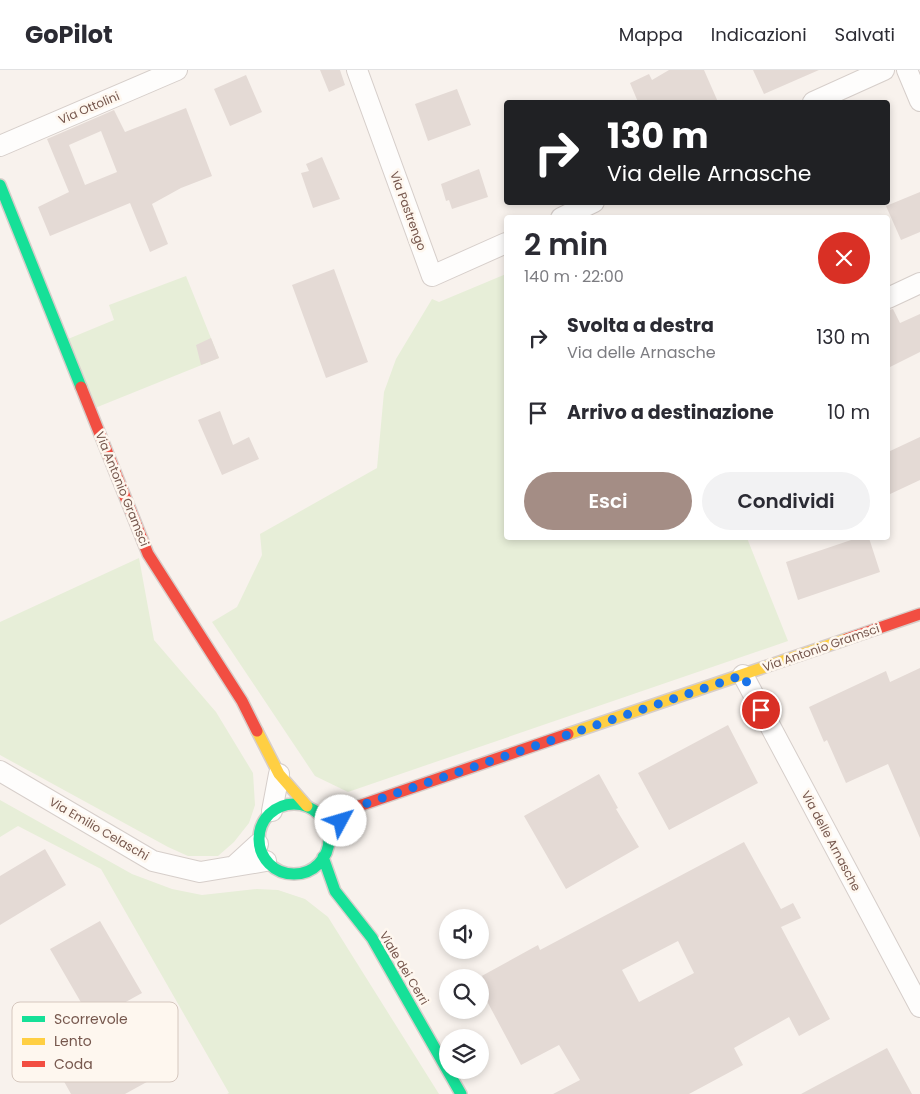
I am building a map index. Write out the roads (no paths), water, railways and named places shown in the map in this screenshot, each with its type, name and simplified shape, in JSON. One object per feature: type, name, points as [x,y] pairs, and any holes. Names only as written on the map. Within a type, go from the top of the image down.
[{"type":"street","name":"Via Ottolini","points":[[0,146],[177,70]]},
{"type":"street","name":"Via Pastrengo","points":[[357,70],[432,276],[504,244]]},
{"type":"street","points":[[817,100],[884,70]]},
{"type":"street","points":[[907,70],[920,101]]},
{"type":"street","name":"Via Antonio Gramsci","points":[[0,185],[148,554],[242,701],[279,774],[307,806],[322,817],[920,614]]},
{"type":"street","points":[[567,215],[588,205]]},
{"type":"street","points":[[890,297],[920,282]]},
{"type":"street","name":"Via delle Arnasche","points":[[743,675],[920,1007]]},
{"type":"street","name":"Via Emilio Celaschi","points":[[0,771],[153,861],[200,872],[233,867],[262,852]]},
{"type":"street","points":[[272,811],[279,774]]},
{"type":"street","points":[[307,806],[288,804],[272,811],[260,826],[262,852],[280,872],[299,874],[335,891]]},
{"type":"street","name":"Via Antonio Gramsci","points":[[323,857],[327,852],[329,834],[353,808]]},
{"type":"street","points":[[322,817],[329,834]]},
{"type":"street","points":[[299,874],[316,867],[323,857]]},
{"type":"street","name":"Viale dei Cerri","points":[[323,857],[335,891],[372,938],[461,1094]]}]
